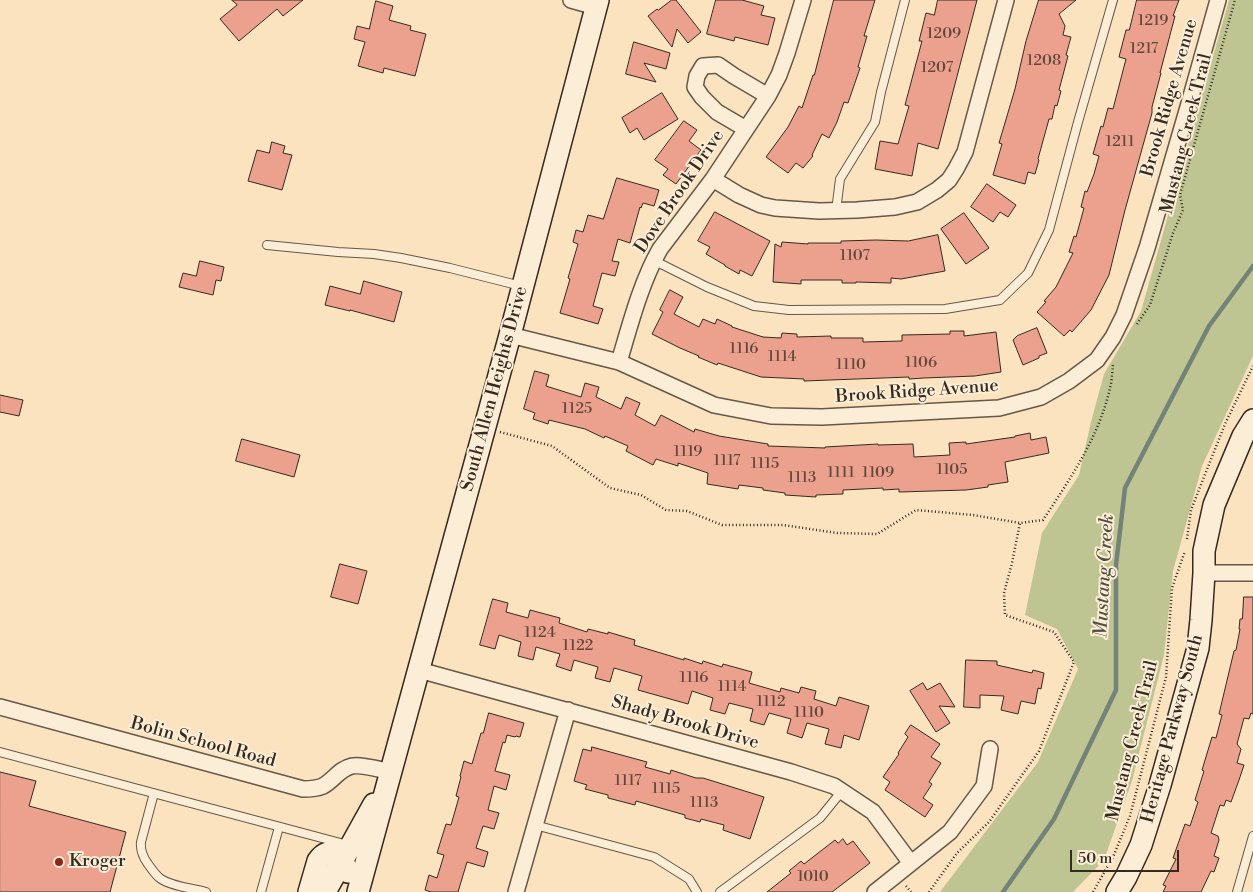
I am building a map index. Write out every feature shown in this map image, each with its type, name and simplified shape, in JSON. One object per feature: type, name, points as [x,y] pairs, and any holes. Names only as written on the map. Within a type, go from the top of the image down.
[{"type":"main road","name":"South Allen Heights Drive","points":[[325,892],[391,775],[510,335],[597,3]]},
{"type":"main road","name":"Heritage Parkway South","points":[[1117,892],[1141,845],[1160,785],[1198,648],[1202,620],[1204,551],[1214,505],[1243,436],[1253,420]]},
{"type":"main road","name":"South Allen Heights Drive","points":[[349,850],[358,892]]},
{"type":"main road","points":[[309,892],[320,857],[325,854],[349,850],[349,882],[347,892]]},
{"type":"street","points":[[571,0],[597,3]]},
{"type":"street","name":"Dove Brook Drive","points":[[619,362],[633,316],[654,260],[660,249],[713,179],[768,96],[787,53],[803,0]]},
{"type":"street","points":[[713,179],[739,195],[761,205],[776,208],[836,211],[895,206],[917,202],[949,180],[965,152],[1006,0]]},
{"type":"street","name":"Brook Ridge Avenue","points":[[510,335],[619,362],[714,405],[771,416],[822,417],[999,408],[1041,397],[1069,381],[1097,360],[1113,337],[1124,315],[1147,248],[1218,0]]},
{"type":"street","name":"Dove Brook Drive","points":[[746,129],[717,112],[702,97],[695,87],[697,76],[704,66],[718,65],[768,96]]},
{"type":"street","points":[[1204,573],[1253,572]]},
{"type":"street","name":"Shady Brook Drive","points":[[419,670],[791,772],[834,786],[873,812],[910,862]]},
{"type":"street","name":"Bolin School Road","points":[[0,707],[303,790],[322,786],[341,770],[351,766],[357,765],[391,775]]},
{"type":"street","points":[[516,892],[568,710]]},
{"type":"street","points":[[875,892],[910,862],[950,832],[984,786],[990,749]]},
{"type":"lane","points":[[836,211],[840,180],[875,122],[905,0]]},
{"type":"lane","points":[[654,260],[707,288],[754,306],[789,310],[945,309],[1000,300],[1028,273],[1050,230],[1078,122],[1113,0]]},
{"type":"lane","points":[[267,245],[400,258],[523,286]]},
{"type":"lane","points":[[0,752],[279,827],[349,850]]},
{"type":"lane","points":[[720,892],[820,818],[842,791]]},
{"type":"lane","points":[[154,793],[140,842],[143,857],[161,879],[206,892]]},
{"type":"lane","points":[[535,824],[654,858],[689,879],[697,892]]},
{"type":"lane","points":[[261,892],[279,827]]},
{"type":"lane","points":[[1237,892],[1253,836]]},
{"type":"path","name":"Mustang Creek Trail","points":[[1134,329],[1150,305],[1173,233],[1183,210],[1180,195],[1235,0]]},
{"type":"path","points":[[499,432],[552,446],[610,488],[641,495],[666,510],[687,511],[722,525],[783,526],[837,533],[877,534],[916,510],[973,515],[1020,523],[1043,520],[1075,470],[1099,422],[1110,388],[1113,362]]},
{"type":"path","points":[[1186,542],[1191,510],[1225,424],[1253,366]]},
{"type":"path","points":[[929,892],[957,853],[989,822],[1039,751],[1074,662],[1054,632],[1005,615],[1004,593],[1020,523]]},
{"type":"path","name":"Mustang Creek Trail","points":[[1093,892],[1113,857],[1130,816],[1166,677],[1172,588],[1185,550]]},
{"type":"green space","points":[[1229,0],[1253,0],[1253,356],[1202,466],[1173,571],[1164,655],[1132,781],[1104,860],[1073,892],[940,892],[1038,762],[1078,669],[1057,629],[1025,615],[1042,533],[1079,475],[1104,374],[1141,311]]},
{"type":"building","points":[[232,0],[303,0],[283,16],[277,9],[239,41],[220,19],[237,5]]},
{"type":"building","points":[[672,0],[676,0],[701,32],[688,43],[677,29],[672,47],[648,16]]},
{"type":"building","points":[[716,0],[742,0],[764,6],[761,15],[775,18],[768,45],[735,37],[734,41],[707,34]]},
{"type":"building","points":[[834,0],[875,0],[864,36],[867,36],[858,67],[860,68],[848,103],[844,102],[829,138],[822,134],[813,156],[803,168],[796,163],[788,173],[766,157],[788,127],[799,106],[802,108],[814,75]]},
{"type":"building","points":[[938,0],[977,0],[938,149],[918,143],[912,176],[875,169],[880,141],[898,144],[909,106],[905,105],[922,41],[919,41],[926,13],[934,15]]},
{"type":"building","points":[[1039,0],[1076,0],[1059,14],[1065,26],[1063,35],[1071,37],[1059,90],[1061,91],[1052,119],[1049,119],[1035,174],[1028,172],[1025,184],[993,175],[1002,144],[999,143]]},
{"type":"building","points":[[1137,0],[1179,0],[1173,16],[1175,16],[1152,113],[1109,275],[1091,310],[1072,332],[1070,330],[1064,336],[1037,312],[1056,287],[1073,253],[1069,252],[1074,236],[1076,237],[1084,208],[1081,207],[1085,191],[1087,192],[1099,156],[1093,154],[1108,108],[1113,109],[1126,59],[1119,57]]},
{"type":"building","points":[[376,1],[393,6],[389,20],[411,26],[410,30],[426,34],[415,76],[384,68],[383,73],[358,66],[365,42],[354,39],[357,26],[369,29]]},
{"type":"building","points":[[634,42],[670,53],[666,69],[644,63],[656,82],[626,74]]},
{"type":"building","points":[[662,93],[678,119],[644,140],[637,128],[630,133],[622,118]]},
{"type":"building","points":[[684,121],[697,130],[689,141],[701,150],[676,184],[663,175],[668,169],[655,160]]},
{"type":"building","points":[[272,142],[285,146],[283,153],[292,155],[282,190],[248,181],[257,150],[269,153]]},
{"type":"building","points":[[617,178],[659,190],[654,206],[643,203],[640,207],[630,243],[618,239],[612,261],[619,262],[615,276],[602,273],[593,306],[603,309],[598,324],[560,313],[578,244],[573,242],[576,230],[583,232],[588,215],[603,219]]},
{"type":"building","points":[[987,184],[1016,205],[1008,217],[1000,212],[993,222],[971,207]]},
{"type":"building","points":[[715,212],[770,241],[752,276],[740,270],[739,274],[706,254],[710,247],[698,241]]},
{"type":"building","points":[[964,213],[989,248],[966,264],[941,229]]},
{"type":"building","points":[[938,235],[945,271],[901,279],[891,278],[891,283],[842,283],[842,280],[801,280],[801,284],[773,282],[775,244],[781,247],[782,242],[808,244],[841,243],[841,241],[908,241]]},
{"type":"building","points":[[200,261],[224,267],[221,281],[216,280],[213,295],[179,287],[183,273],[196,276]]},
{"type":"building","points":[[364,281],[402,292],[394,322],[325,305],[330,286],[360,294]]},
{"type":"building","points":[[670,290],[683,297],[674,314],[699,327],[703,319],[715,324],[717,319],[732,327],[763,337],[781,338],[782,333],[797,334],[797,337],[831,336],[831,338],[863,338],[863,342],[902,341],[902,335],[950,334],[950,331],[964,331],[964,336],[996,332],[1001,372],[975,376],[909,379],[909,377],[804,381],[804,379],[761,377],[718,363],[717,365],[652,334],[663,312],[660,310]]},
{"type":"building","points":[[1037,328],[1047,353],[1023,365],[1013,340],[1017,336]]},
{"type":"building","points":[[535,371],[549,375],[546,386],[581,397],[585,383],[599,387],[596,397],[621,409],[626,397],[640,403],[635,415],[655,426],[661,415],[694,432],[695,429],[719,436],[768,444],[768,446],[825,448],[878,444],[913,444],[914,457],[950,455],[949,443],[966,442],[966,444],[1030,433],[1031,440],[1046,437],[1049,453],[1005,462],[1008,482],[966,490],[899,492],[899,489],[883,490],[883,488],[843,490],[843,494],[816,495],[816,497],[785,495],[785,493],[763,490],[763,488],[739,485],[738,489],[707,484],[708,473],[678,463],[678,466],[656,459],[653,465],[626,451],[628,446],[585,429],[549,420],[548,424],[533,419],[535,413],[524,409]]},
{"type":"building","points":[[0,395],[23,400],[19,416],[0,412]]},
{"type":"building","points":[[242,439],[300,455],[294,477],[236,461]]},
{"type":"building","points":[[340,564],[367,571],[358,604],[331,597]]},
{"type":"building","points":[[1244,597],[1253,597],[1253,714],[1251,713],[1249,719],[1244,718],[1237,744],[1241,749],[1237,763],[1244,765],[1239,780],[1231,802],[1226,800],[1224,806],[1220,805],[1211,833],[1218,836],[1219,840],[1214,856],[1219,858],[1214,872],[1211,871],[1201,892],[1163,892],[1166,886],[1163,885],[1176,859],[1173,858],[1185,824],[1190,826],[1198,802],[1195,800],[1212,737],[1216,738],[1222,715],[1219,714],[1234,651],[1236,650]]},
{"type":"building","points":[[493,599],[508,603],[506,612],[528,618],[530,610],[560,618],[559,623],[587,632],[588,629],[608,634],[608,632],[635,640],[634,645],[684,660],[684,658],[702,664],[703,661],[722,667],[723,664],[752,672],[749,683],[780,692],[781,688],[799,693],[801,687],[816,691],[814,699],[836,706],[839,697],[869,706],[859,740],[844,735],[841,748],[825,744],[829,729],[807,723],[802,738],[787,733],[791,719],[769,713],[764,725],[750,721],[753,709],[729,703],[725,714],[710,710],[713,698],[692,691],[688,704],[638,690],[642,676],[614,668],[610,682],[595,678],[598,667],[574,660],[571,671],[556,666],[560,654],[536,647],[533,660],[518,656],[521,642],[499,635],[495,649],[480,645]]},
{"type":"building","points":[[966,660],[997,661],[997,665],[1032,673],[1033,670],[1044,673],[1041,689],[1038,688],[1035,704],[1021,701],[1018,714],[1001,710],[1004,696],[980,695],[980,708],[964,707]]},
{"type":"building","points":[[923,683],[927,690],[940,683],[955,707],[939,706],[950,723],[936,732],[910,691]]},
{"type":"building","points":[[489,713],[524,723],[520,737],[507,735],[505,743],[503,742],[495,771],[510,775],[506,790],[494,786],[488,810],[499,813],[494,829],[483,826],[476,848],[488,852],[484,867],[467,862],[458,892],[431,892],[425,890],[429,875],[437,878],[444,855],[437,853],[446,824],[451,825],[459,797],[456,796],[464,761],[472,764]]},
{"type":"building","points":[[911,725],[940,744],[931,757],[941,763],[929,782],[932,784],[923,798],[933,805],[925,817],[885,790],[890,782],[883,777],[899,754],[908,737],[905,734]]},
{"type":"building","points":[[592,747],[647,762],[645,767],[670,774],[671,770],[696,778],[703,778],[764,797],[750,839],[723,830],[724,825],[701,819],[700,822],[685,818],[685,815],[636,801],[635,805],[608,798],[608,795],[585,789],[587,785],[574,781],[583,749],[591,751]]},
{"type":"building","name":"Kroger","points":[[0,772],[36,781],[29,806],[126,832],[110,892],[0,892]]},
{"type":"building","points":[[843,839],[847,845],[853,841],[870,863],[832,892],[767,892],[791,873],[789,871],[801,861],[804,864],[835,840],[838,843]]},
{"type":"waterway","name":"Mustang Creek","points":[[1003,892],[1054,819],[1116,690],[1116,565],[1125,488],[1209,326],[1253,266]]},
{"type":"place","name":"Kroger","points":[[59,862]]}]
